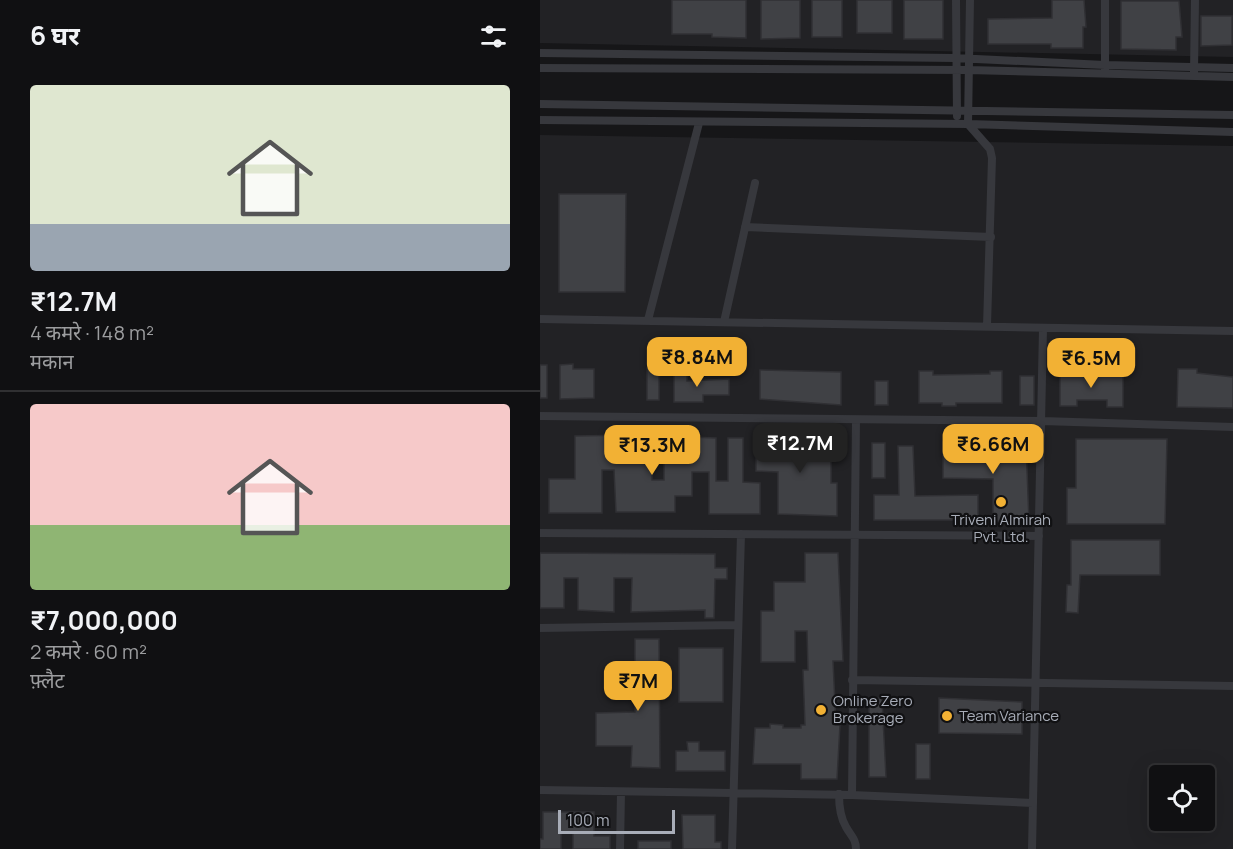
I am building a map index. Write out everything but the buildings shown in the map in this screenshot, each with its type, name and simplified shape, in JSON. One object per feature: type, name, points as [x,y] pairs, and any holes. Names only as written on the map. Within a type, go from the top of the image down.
[{"type":"street","points":[[956,0],[957,124]]},
{"type":"street","points":[[970,0],[968,124],[991,151],[991,237],[987,326]]},
{"type":"street","points":[[1104,75],[1105,0]]},
{"type":"street","points":[[1194,77],[1195,0]]},
{"type":"street","points":[[540,53],[969,58],[1105,65],[1233,68]]},
{"type":"street","points":[[540,68],[968,70],[1233,77]]},
{"type":"street","points":[[540,104],[1233,115]]},
{"type":"street","points":[[540,120],[968,124],[1233,132]]},
{"type":"street","points":[[648,320],[699,123]]},
{"type":"street","points":[[724,322],[755,183]]},
{"type":"street","points":[[745,227],[991,237]]},
{"type":"street","points":[[540,319],[1233,331]]},
{"type":"street","points":[[1032,849],[1043,329]]},
{"type":"street","points":[[540,416],[1042,421],[1233,427]]},
{"type":"street","points":[[852,795],[856,420]]},
{"type":"street","points":[[540,533],[1039,536]]},
{"type":"street","points":[[732,849],[741,534]]},
{"type":"street","points":[[540,628],[737,624]]},
{"type":"street","points":[[852,680],[1233,686]]},
{"type":"street","points":[[540,790],[839,794],[1033,802]]},
{"type":"street","points":[[620,849],[621,792]]},
{"type":"street","points":[[839,794],[839,811],[846,827],[856,840],[856,849]]},
{"type":"shaded area","points":[[540,0],[1233,0],[1233,57],[540,43]]},
{"type":"shaded area","points":[[540,135],[1233,146],[1233,849],[540,849]]},
{"type":"place","name":"Triveni Almirah Pvt. Ltd.","points":[[1001,502]]},
{"type":"place","name":"Online Zero Brokerage","points":[[821,710]]},
{"type":"place","name":"Team Variance","points":[[947,716]]}]
